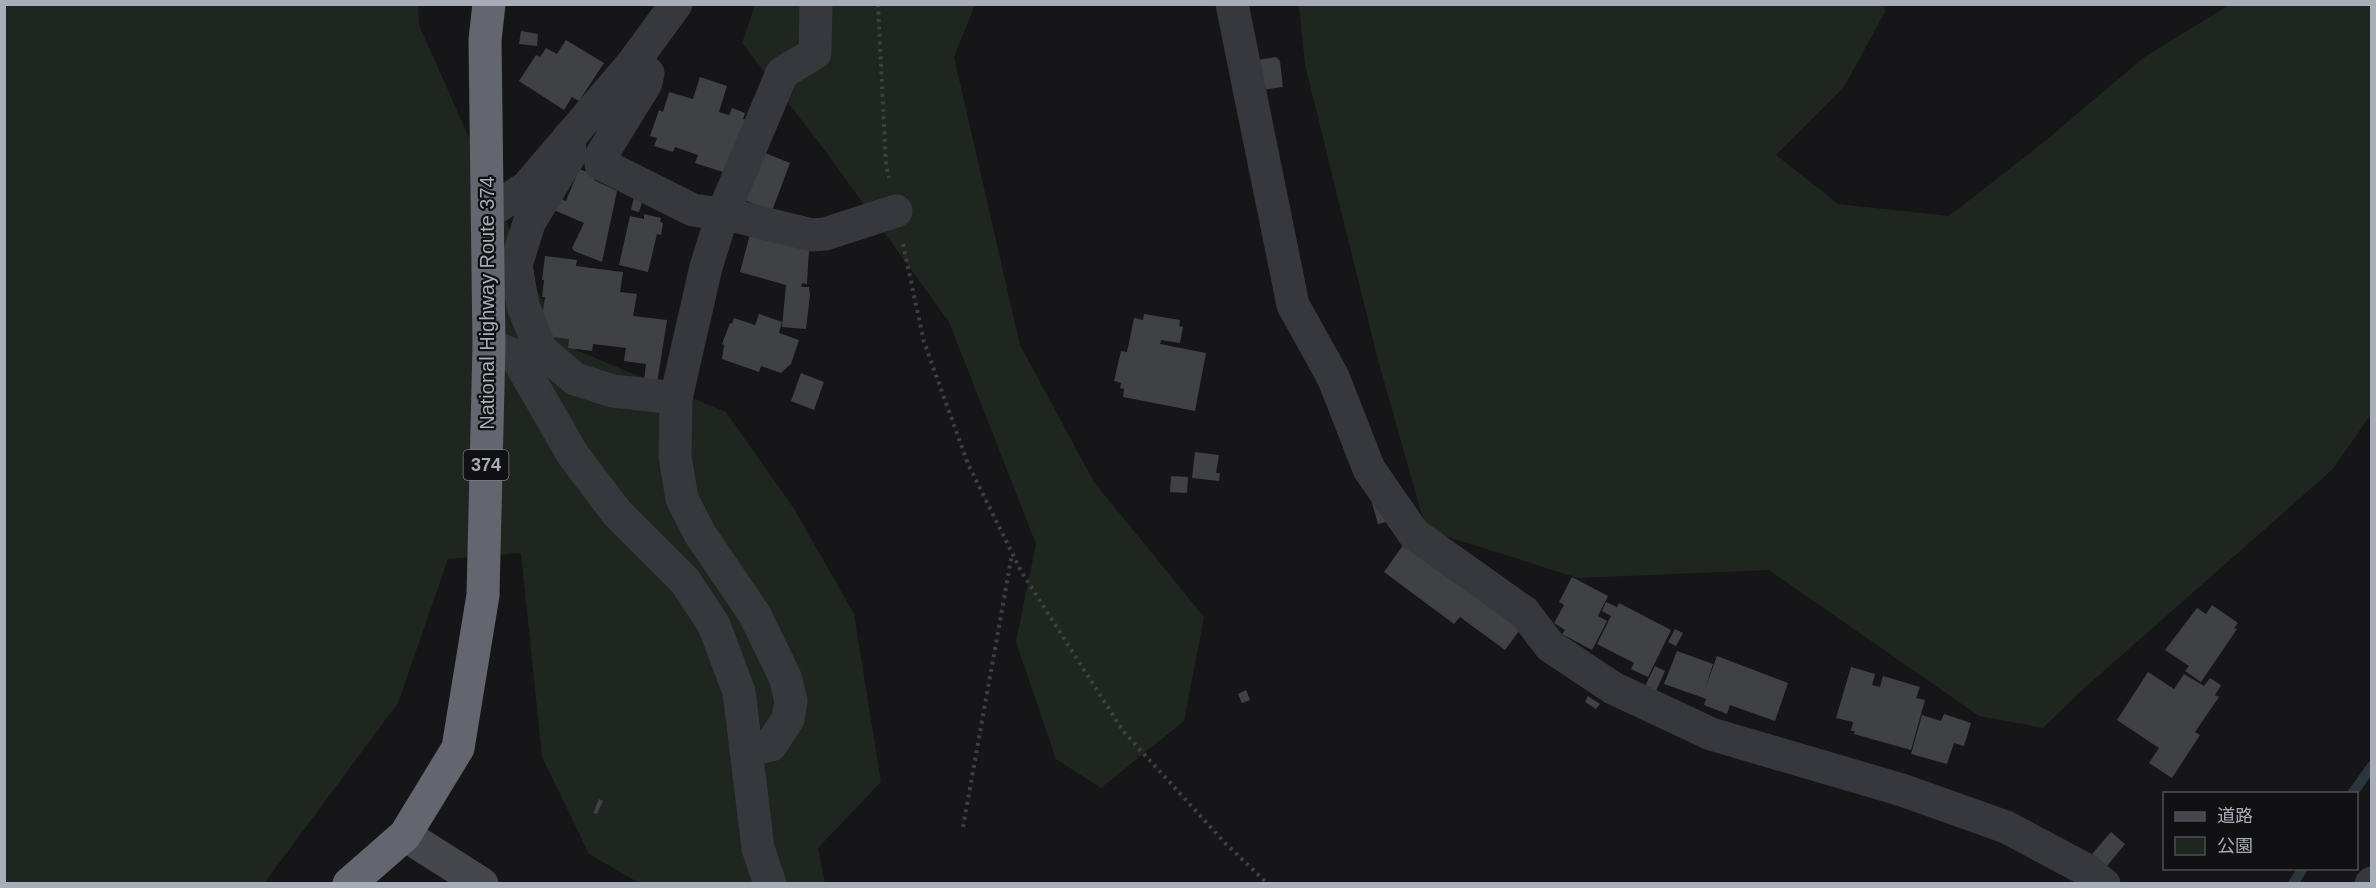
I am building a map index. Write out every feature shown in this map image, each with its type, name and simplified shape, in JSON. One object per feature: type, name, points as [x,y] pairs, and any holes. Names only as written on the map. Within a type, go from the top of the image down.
[{"type":"highway","name":"National Highway Route 374","points":[[349,884],[405,836],[458,748],[483,595],[489,345],[485,40],[489,4]]},
{"type":"street","points":[[488,213],[527,187],[633,63],[676,4]]},
{"type":"street","points":[[746,750],[771,745],[788,719],[791,701],[785,677],[755,615],[700,534],[682,499],[675,457],[676,398],[706,267],[722,216],[782,73],[815,53],[816,4]]},
{"type":"street","points":[[1232,4],[1293,305],[1333,376],[1369,469],[1414,534],[1524,612],[1550,646],[1613,688],[1711,734],[1902,790],[2006,827],[2083,868],[2104,884]]},
{"type":"street","points":[[633,63],[648,73],[646,83],[601,156],[601,164],[664,198],[693,210],[739,217],[812,235],[825,234],[896,211]]},
{"type":"street","points":[[569,137],[570,155],[529,223],[516,265],[523,306],[541,350],[576,380],[612,391],[676,398]]},
{"type":"street","points":[[489,345],[516,356],[573,455],[617,513],[685,580],[714,625],[740,692],[759,848],[770,884]]},
{"type":"street","points":[[405,836],[482,884]]},
{"type":"path","points":[[878,4],[886,165],[924,342],[968,464],[1013,554],[1055,627],[1123,731],[1225,843],[1268,884]]},
{"type":"path","points":[[963,827],[1013,554]]},
{"type":"green space","points":[[5,5],[418,5],[419,25],[538,293],[576,350],[726,412],[793,507],[854,614],[881,782],[818,848],[825,883],[639,883],[589,854],[542,757],[521,553],[448,559],[398,703],[265,882],[5,884]]},
{"type":"green space","points":[[755,5],[975,5],[954,57],[1020,345],[1094,482],[1204,617],[1184,721],[1101,788],[1056,759],[1016,642],[1036,544],[949,322],[823,148],[742,43]]},
{"type":"green space","points":[[1299,5],[1883,5],[1886,10],[1844,87],[1776,155],[1838,204],[1949,216],[2044,142],[2143,58],[2229,5],[2371,5],[2371,414],[2333,469],[2080,692],[2043,728],[1979,716],[1769,570],[1578,578],[1426,530],[1377,356],[1305,65]]},
{"type":"building","points":[[521,31],[538,34],[537,46],[519,44]]},
{"type":"building","points":[[566,40],[604,63],[579,101],[572,97],[564,110],[519,81],[536,55],[540,57],[546,48],[557,54]]},
{"type":"building","points":[[1276,57],[1280,61],[1283,87],[1262,90],[1257,60]]},
{"type":"building","points":[[700,77],[727,86],[719,112],[729,115],[732,108],[745,113],[743,119],[747,120],[729,174],[695,163],[698,155],[675,147],[673,152],[654,146],[657,138],[650,136],[659,110],[663,112],[669,92],[693,99]]},
{"type":"building","points":[[758,150],[790,163],[772,211],[739,198]]},
{"type":"building","points":[[579,169],[596,175],[594,180],[617,191],[602,262],[574,251],[572,248],[584,223],[554,210],[561,199],[566,201]]},
{"type":"building","points":[[634,197],[643,199],[639,212],[631,210]]},
{"type":"building","points":[[644,214],[661,218],[660,222],[663,223],[661,235],[657,234],[648,272],[619,265],[630,216],[644,219]]},
{"type":"building","points":[[750,234],[809,250],[807,284],[802,283],[801,287],[809,287],[810,295],[806,329],[782,327],[786,285],[740,272]]},
{"type":"building","points":[[545,256],[577,260],[576,266],[623,272],[620,292],[637,294],[633,316],[667,320],[656,390],[643,388],[646,364],[624,361],[626,348],[593,344],[592,351],[568,348],[569,339],[544,336],[541,325],[545,297],[542,297],[544,280],[542,280]]},
{"type":"building","points":[[759,314],[782,322],[779,333],[799,340],[791,364],[781,373],[761,366],[759,372],[722,359],[724,345],[722,344],[734,318],[755,325]]},
{"type":"building","points":[[1144,314],[1180,320],[1179,326],[1183,327],[1180,343],[1161,340],[1160,344],[1206,353],[1195,411],[1123,397],[1124,389],[1120,388],[1121,383],[1114,381],[1121,351],[1127,352],[1134,318],[1143,320]]},
{"type":"building","points":[[801,373],[824,382],[814,410],[791,401]]},
{"type":"building","points":[[1195,452],[1219,455],[1216,473],[1220,473],[1219,481],[1192,478]]},
{"type":"building","points":[[1171,476],[1188,477],[1187,493],[1170,492]]},
{"type":"building","points":[[1370,496],[1390,521],[1378,524]]},
{"type":"building","points":[[1406,541],[1523,626],[1505,650],[1460,617],[1454,624],[1384,572]]},
{"type":"building","points":[[1572,577],[1608,596],[1598,616],[1607,621],[1592,650],[1562,634],[1565,630],[1554,623],[1564,605],[1559,602]]},
{"type":"building","points":[[1606,602],[1617,607],[1619,603],[1671,630],[1648,677],[1631,669],[1634,663],[1597,644],[1611,616],[1602,611]]},
{"type":"building","points":[[2212,605],[2238,623],[2234,628],[2237,629],[2201,682],[2185,671],[2189,666],[2165,650],[2197,608],[2206,614]]},
{"type":"building","points":[[1675,629],[1683,633],[1676,646],[1668,642]]},
{"type":"building","points":[[1677,651],[1713,664],[1705,689],[1717,656],[1788,683],[1775,721],[1730,705],[1727,714],[1704,705],[1706,699],[1664,684]]},
{"type":"building","points":[[1655,666],[1665,671],[1654,695],[1643,690]]},
{"type":"building","points":[[1851,667],[1875,674],[1872,685],[1880,687],[1883,676],[1920,687],[1916,698],[1925,700],[1911,750],[1854,734],[1855,731],[1851,731],[1853,722],[1836,718]]},
{"type":"building","points":[[2148,672],[2174,689],[2184,674],[2204,686],[2210,678],[2221,685],[2215,695],[2219,697],[2195,732],[2200,735],[2172,778],[2149,763],[2159,748],[2117,720]]},
{"type":"building","points":[[1246,690],[1250,700],[1242,703],[1238,694]]},
{"type":"building","points":[[1588,696],[1600,704],[1596,709],[1585,702]]},
{"type":"building","points":[[1944,714],[1971,723],[1964,746],[1954,743],[1947,764],[1911,754],[1922,715],[1941,721]]},
{"type":"building","points":[[599,799],[603,801],[597,814],[593,813]]},
{"type":"building","points":[[2111,832],[2125,844],[2107,866],[2092,854]]},
{"type":"waterway","points":[[2353,792],[2372,766]]},
{"type":"waterway","points":[[2293,884],[2302,870]]}]
